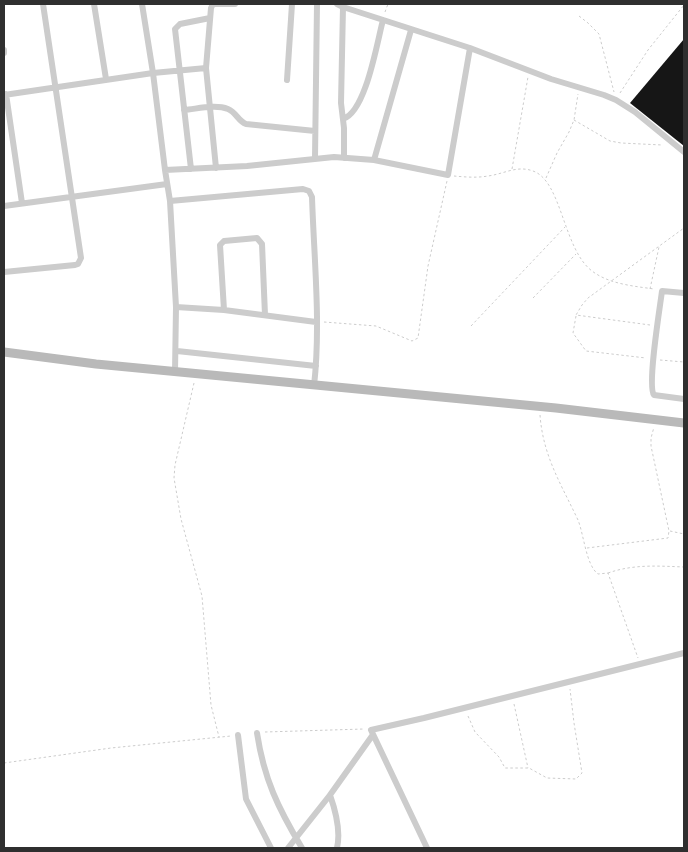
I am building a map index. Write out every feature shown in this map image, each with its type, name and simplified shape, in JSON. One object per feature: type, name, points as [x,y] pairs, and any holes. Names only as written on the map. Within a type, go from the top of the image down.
[{"type":"main road","points":[[4,352],[96,364],[540,406],[684,423]]},
{"type":"street","points":[[4,272],[78,264],[81,258],[43,4]]},
{"type":"street","points":[[94,4],[106,79]]},
{"type":"street","points":[[142,4],[154,73],[170,201],[176,307],[177,351],[175,372]]},
{"type":"street","points":[[216,168],[206,68],[211,8],[214,4],[234,4]]},
{"type":"street","points":[[287,80],[292,4]]},
{"type":"street","points":[[315,158],[317,4]]},
{"type":"street","points":[[344,158],[344,128],[341,103],[340,6],[470,48],[551,79],[616,100],[635,112],[684,152]]},
{"type":"street","points":[[191,169],[175,29],[180,24],[210,18]]},
{"type":"street","points":[[342,119],[347,118],[362,97],[383,20]]},
{"type":"street","points":[[374,160],[411,30]]},
{"type":"street","points":[[165,170],[247,166],[315,158],[344,158],[374,160],[448,175],[470,48]]},
{"type":"street","points":[[22,203],[5,94],[106,79],[206,68]]},
{"type":"street","points":[[184,110],[227,109],[242,123],[246,124],[315,131]]},
{"type":"street","points":[[4,206],[167,184]]},
{"type":"street","points":[[170,201],[302,189],[309,191],[312,197],[316,322],[314,386]]},
{"type":"street","points":[[224,310],[220,245],[224,241],[257,238],[262,244],[265,315]]},
{"type":"street","points":[[684,293],[662,291],[652,394],[684,399]]},
{"type":"street","points":[[176,307],[224,310],[316,322]]},
{"type":"street","points":[[177,351],[316,366]]},
{"type":"street","points":[[288,848],[330,795],[372,733],[684,652]]},
{"type":"street","points":[[257,733],[260,757],[276,803],[302,848]]},
{"type":"street","points":[[372,733],[427,848]]},
{"type":"street","points":[[238,735],[246,800],[271,848]]},
{"type":"street","points":[[330,795],[338,829],[337,848]]},
{"type":"path","points":[[383,20],[388,4]]},
{"type":"path","points":[[616,100],[648,50],[684,5]]},
{"type":"path","points":[[579,16],[599,34],[616,100]]},
{"type":"path","points":[[512,170],[529,71]]},
{"type":"path","points":[[546,179],[556,153],[574,120],[579,87]]},
{"type":"path","points":[[574,120],[610,141],[676,145]]},
{"type":"path","points":[[316,322],[376,326],[412,341],[418,338],[428,266],[448,175],[470,178],[527,169],[539,173],[546,179],[564,218],[576,253],[592,272],[628,286],[662,291]]},
{"type":"path","points":[[471,326],[566,226]]},
{"type":"path","points":[[684,228],[588,298],[576,315],[573,333],[586,351],[684,362]]},
{"type":"path","points":[[650,289],[659,246]]},
{"type":"path","points":[[533,298],[576,253]]},
{"type":"path","points":[[576,315],[658,326]]},
{"type":"path","points":[[196,374],[175,465],[174,478],[181,519],[202,596],[211,705],[219,737]]},
{"type":"path","points":[[540,406],[541,431],[550,464],[578,522],[594,571],[598,574],[608,574],[646,565],[684,567]]},
{"type":"path","points":[[586,548],[665,539],[669,536],[650,446],[657,420]]},
{"type":"path","points":[[669,531],[684,534]]},
{"type":"path","points":[[608,574],[640,664]]},
{"type":"path","points":[[464,708],[475,732],[499,757],[505,768],[528,768],[547,778],[576,778],[581,776],[582,773],[570,682]]},
{"type":"path","points":[[512,696],[528,768]]},
{"type":"path","points":[[257,733],[372,733]]},
{"type":"path","points":[[4,763],[111,748],[238,735]]},
{"type":"building","points":[[684,39],[684,146],[630,103]]}]
